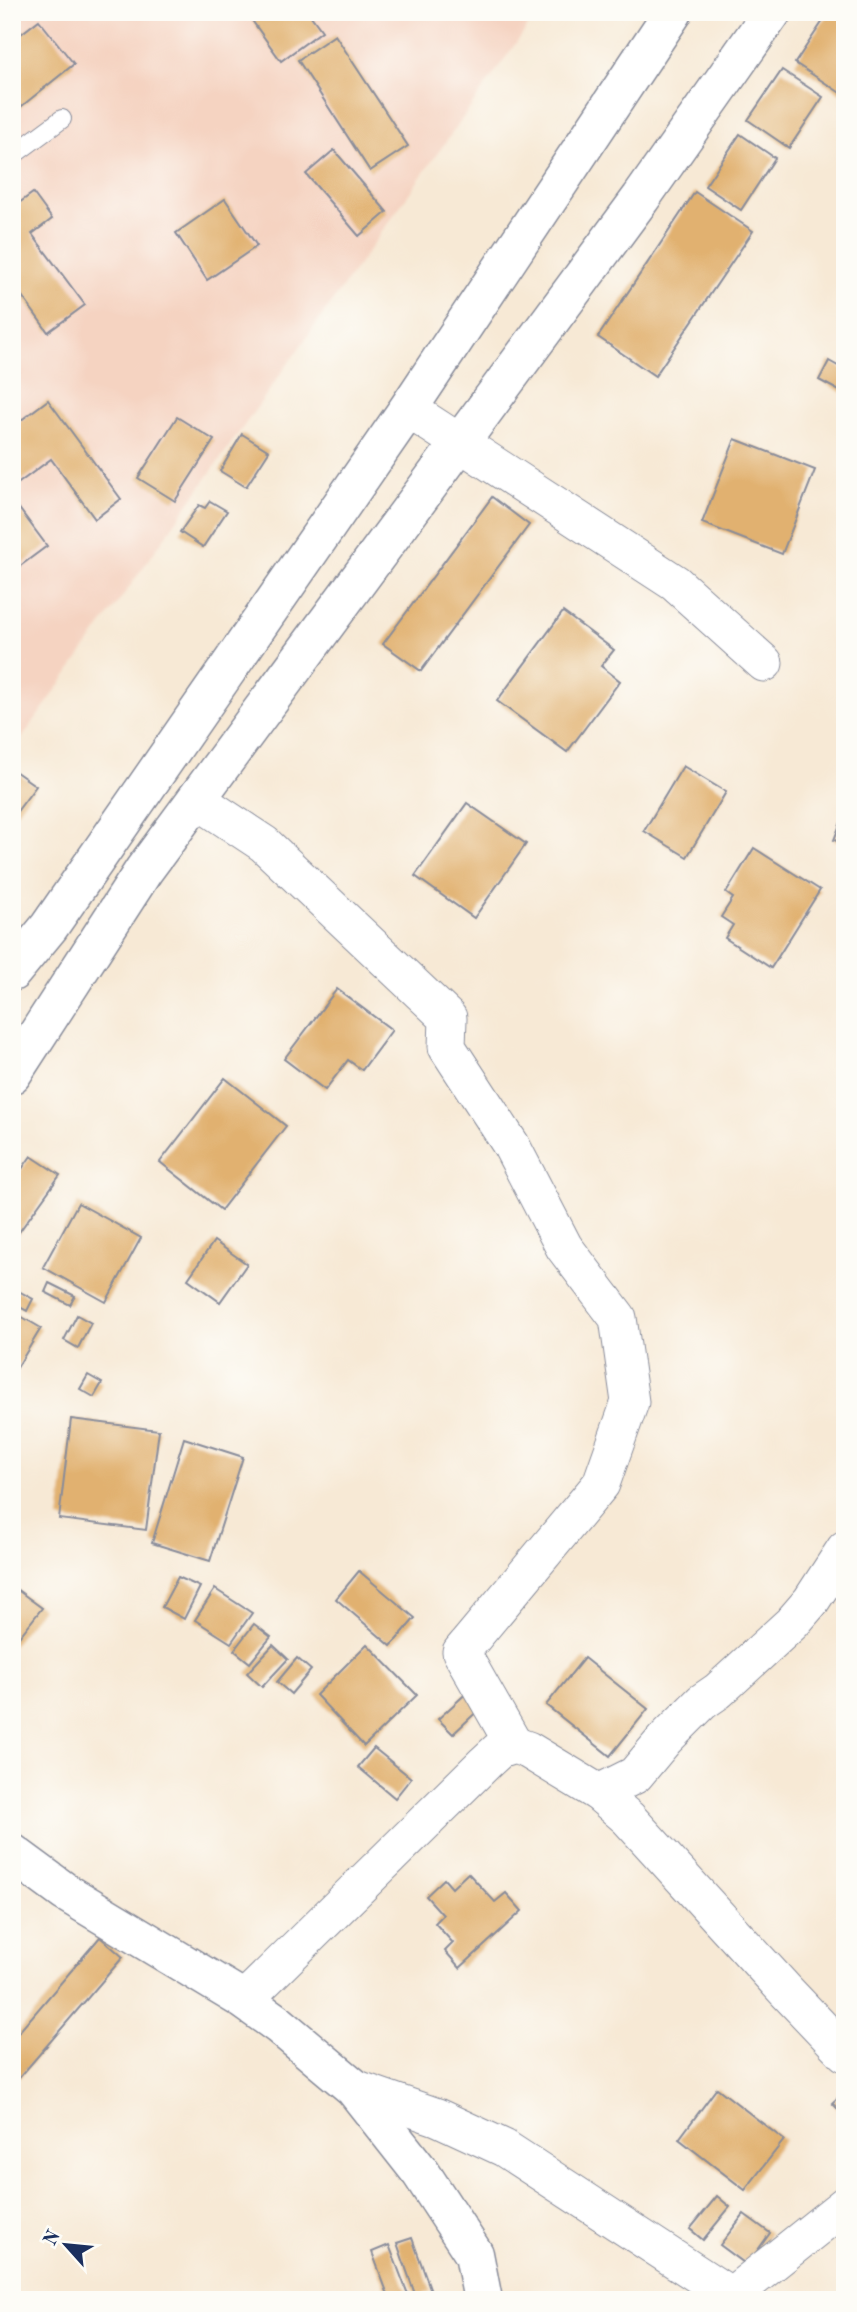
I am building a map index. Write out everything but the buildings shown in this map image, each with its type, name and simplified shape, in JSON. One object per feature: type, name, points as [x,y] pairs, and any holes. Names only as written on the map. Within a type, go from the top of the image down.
[{"type":"main road","points":[[12,972],[57,916],[408,410],[673,12]]},
{"type":"main road","points":[[12,1074],[144,870],[641,198],[772,12]]},
{"type":"main road","points":[[12,1853],[65,1892],[244,2000],[279,2025],[354,2088],[421,2173],[474,2254],[483,2300]]},
{"type":"main road","points":[[12,1884],[65,1892]]},
{"type":"street","points":[[408,410],[675,583],[764,663]]},
{"type":"street","points":[[196,799],[264,844],[448,1017],[447,1047],[511,1145],[564,1247],[618,1318],[630,1402],[601,1485],[461,1652],[514,1745]]},
{"type":"street","points":[[599,1793],[635,1775],[665,1739],[702,1702],[792,1623],[811,1601],[845,1549]]},
{"type":"street","points":[[244,2000],[485,1763],[499,1750],[514,1745],[528,1750],[599,1793],[628,1818],[845,2053]]},
{"type":"street","points":[[354,2088],[437,2117],[504,2148],[732,2298],[845,2204]]},
{"type":"lane","points":[[12,156],[62,119]]},
{"type":"shaded area","points":[[12,12],[538,12],[12,752]]}]
